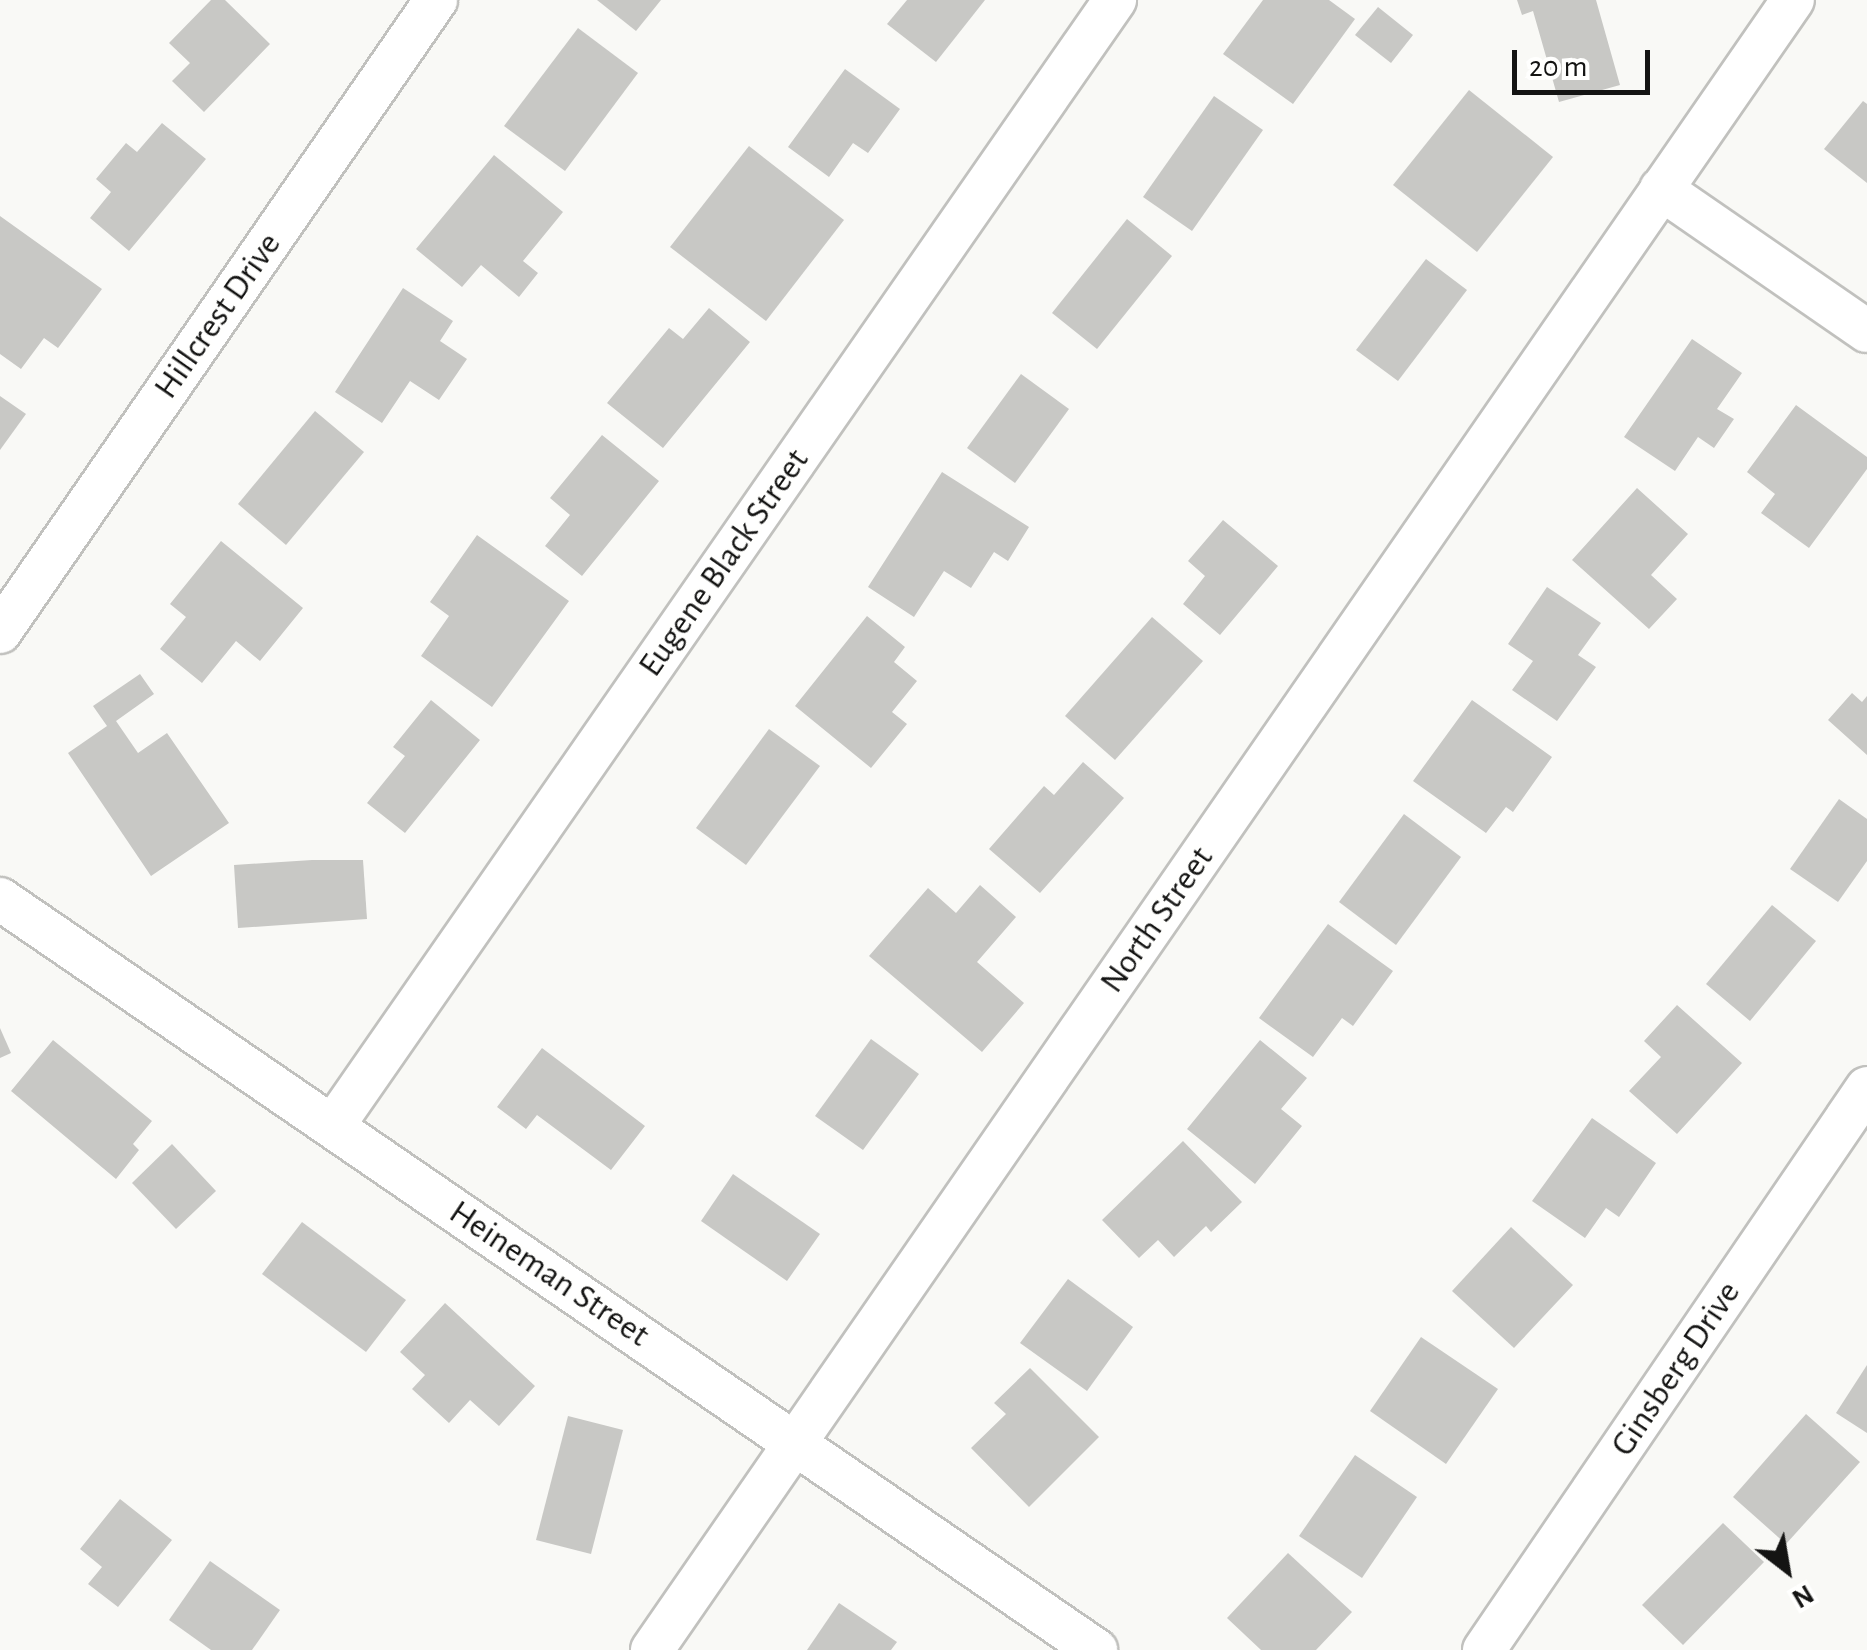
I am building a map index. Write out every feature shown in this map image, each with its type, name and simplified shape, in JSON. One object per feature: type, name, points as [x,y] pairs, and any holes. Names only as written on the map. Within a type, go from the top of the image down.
[{"type":"street","name":"Hillcrest Drive","points":[[0,632],[436,0]]},
{"type":"street","name":"Eugene Black Street","points":[[334,1126],[1115,0]]},
{"type":"street","name":"North Street","points":[[652,1650],[1792,0]]},
{"type":"street","points":[[1662,189],[1867,331]]},
{"type":"street","name":"Heineman Street","points":[[0,899],[1096,1650]]},
{"type":"street","name":"Ginsberg Drive","points":[[1484,1650],[1867,1088]]},
{"type":"building","points":[[211,0],[225,0],[270,44],[204,112],[172,81],[190,63],[169,43]]},
{"type":"building","points":[[597,0],[661,0],[636,31]]},
{"type":"building","points":[[907,0],[985,0],[936,62],[887,24]]},
{"type":"building","points":[[1263,0],[1329,0],[1355,19],[1293,104],[1223,54]]},
{"type":"building","points":[[1517,0],[1596,0],[1620,85],[1559,102],[1533,11],[1522,15]]},
{"type":"building","points":[[1378,7],[1413,35],[1391,63],[1355,35]]},
{"type":"building","points":[[578,28],[638,73],[565,171],[504,126]]},
{"type":"building","points":[[845,69],[900,109],[868,153],[853,143],[829,177],[788,147]]},
{"type":"building","points":[[1469,90],[1553,157],[1477,252],[1393,185]]},
{"type":"building","points":[[1214,96],[1263,130],[1192,231],[1143,197]]},
{"type":"building","points":[[1863,101],[1867,104],[1867,183],[1824,149]]},
{"type":"building","points":[[162,123],[206,159],[129,251],[90,218],[111,192],[96,179],[126,143],[137,152]]},
{"type":"building","points":[[749,146],[844,220],[766,321],[670,247]]},
{"type":"building","points":[[494,155],[563,212],[523,261],[538,273],[519,297],[481,265],[462,287],[416,249]]},
{"type":"building","points":[[0,216],[102,289],[58,348],[44,338],[21,369],[0,354]]},
{"type":"building","points":[[1127,219],[1172,256],[1097,349],[1052,313]]},
{"type":"building","points":[[1426,259],[1467,290],[1398,381],[1356,350]]},
{"type":"building","points":[[403,288],[453,321],[440,341],[467,359],[439,400],[410,381],[382,423],[335,392]]},
{"type":"building","points":[[709,308],[750,342],[663,448],[607,403],[669,328],[683,339]]},
{"type":"building","points":[[1692,339],[1742,373],[1717,409],[1734,419],[1714,448],[1698,437],[1675,471],[1624,437]]},
{"type":"building","points":[[1021,374],[1069,409],[1015,483],[967,448]]},
{"type":"building","points":[[0,396],[26,414],[0,450]]},
{"type":"building","points":[[1796,405],[1867,457],[1867,469],[1809,548],[1761,513],[1775,494],[1747,472]]},
{"type":"building","points":[[315,411],[364,452],[286,545],[238,504]]},
{"type":"building","points":[[602,435],[659,481],[582,576],[545,546],[570,515],[550,498]]},
{"type":"building","points":[[942,472],[1029,527],[1008,561],[994,552],[971,588],[944,571],[914,617],[868,587]]},
{"type":"building","points":[[1637,488],[1688,534],[1651,575],[1677,599],[1649,629],[1572,560]]},
{"type":"building","points":[[1223,520],[1278,566],[1220,635],[1183,604],[1205,576],[1188,561]]},
{"type":"building","points":[[477,535],[569,601],[492,707],[421,656],[449,616],[430,602]]},
{"type":"building","points":[[221,541],[303,608],[260,661],[236,641],[202,683],[160,649],[186,617],[170,604]]},
{"type":"building","points":[[1547,587],[1601,623],[1578,655],[1596,667],[1557,721],[1512,690],[1533,661],[1508,644]]},
{"type":"building","points":[[867,616],[905,647],[894,662],[917,681],[892,712],[907,724],[871,768],[795,706]]},
{"type":"building","points":[[1152,617],[1203,661],[1115,760],[1065,716]]},
{"type":"building","points":[[140,674],[154,694],[116,721],[138,753],[167,733],[229,823],[151,876],[68,753],[107,726],[93,706]]},
{"type":"building","points":[[1852,693],[1862,702],[1867,696],[1867,755],[1828,720]]},
{"type":"building","points":[[431,700],[480,740],[405,833],[367,803],[405,756],[393,747]]},
{"type":"building","points":[[1472,700],[1552,757],[1513,812],[1506,807],[1486,833],[1413,781]]},
{"type":"building","points":[[769,729],[820,766],[746,865],[696,828]]},
{"type":"building","points":[[1083,762],[1124,798],[1040,893],[989,849],[1044,786],[1054,795]]},
{"type":"building","points":[[1839,799],[1867,819],[1867,861],[1838,902],[1790,869]]},
{"type":"building","points":[[1404,814],[1461,857],[1396,945],[1339,902]]},
{"type":"building","points":[[363,860],[367,919],[238,928],[234,865]]},
{"type":"building","points":[[980,885],[1016,917],[977,962],[1024,1003],[982,1052],[869,956],[928,888],[956,913]]},
{"type":"building","points":[[1772,905],[1816,941],[1750,1021],[1706,984]]},
{"type":"building","points":[[1328,924],[1393,971],[1353,1026],[1342,1018],[1313,1057],[1259,1018]]},
{"type":"building","points":[[1677,1005],[1742,1063],[1677,1134],[1629,1091],[1661,1057],[1644,1041]]},
{"type":"building","points":[[0,1028],[11,1053],[0,1058]]},
{"type":"building","points":[[871,1039],[919,1074],[863,1150],[815,1116]]},
{"type":"building","points":[[53,1040],[152,1121],[133,1144],[139,1150],[116,1179],[11,1091]]},
{"type":"building","points":[[1260,1040],[1307,1078],[1281,1109],[1302,1126],[1255,1184],[1187,1129]]},
{"type":"building","points":[[542,1048],[645,1126],[611,1170],[537,1115],[526,1129],[497,1107]]},
{"type":"building","points":[[1592,1118],[1656,1163],[1619,1217],[1606,1208],[1585,1238],[1532,1201]]},
{"type":"building","points":[[1183,1141],[1242,1202],[1211,1232],[1206,1226],[1174,1257],[1158,1240],[1139,1258],[1102,1220]]},
{"type":"building","points":[[172,1144],[216,1191],[176,1229],[132,1183]]},
{"type":"building","points":[[733,1174],[820,1234],[787,1281],[701,1221]]},
{"type":"building","points":[[302,1222],[406,1300],[366,1352],[262,1274]]},
{"type":"building","points":[[1511,1227],[1573,1285],[1514,1348],[1452,1291]]},
{"type":"building","points":[[1068,1279],[1133,1327],[1087,1391],[1020,1343]]},
{"type":"building","points":[[445,1303],[535,1386],[499,1426],[470,1400],[449,1423],[412,1389],[425,1375],[400,1352]]},
{"type":"building","points":[[1421,1337],[1498,1389],[1446,1464],[1370,1411]]},
{"type":"building","points":[[1867,1365],[1867,1433],[1836,1413]]},
{"type":"building","points":[[1030,1368],[1099,1437],[1029,1507],[971,1448],[1006,1414],[994,1403]]},
{"type":"building","points":[[1806,1414],[1860,1462],[1786,1544],[1733,1497]]},
{"type":"building","points":[[568,1416],[623,1430],[591,1554],[536,1540]]},
{"type":"building","points":[[1355,1455],[1417,1497],[1362,1578],[1299,1536]]},
{"type":"building","points":[[120,1499],[172,1540],[118,1607],[88,1584],[102,1567],[80,1549]]},
{"type":"building","points":[[1723,1523],[1764,1562],[1683,1645],[1642,1605]]},
{"type":"building","points":[[1288,1553],[1352,1612],[1316,1650],[1261,1650],[1227,1618]]},
{"type":"building","points":[[210,1561],[280,1610],[252,1650],[211,1650],[169,1620]]},
{"type":"building","points":[[839,1603],[897,1642],[891,1650],[807,1650]]}]
